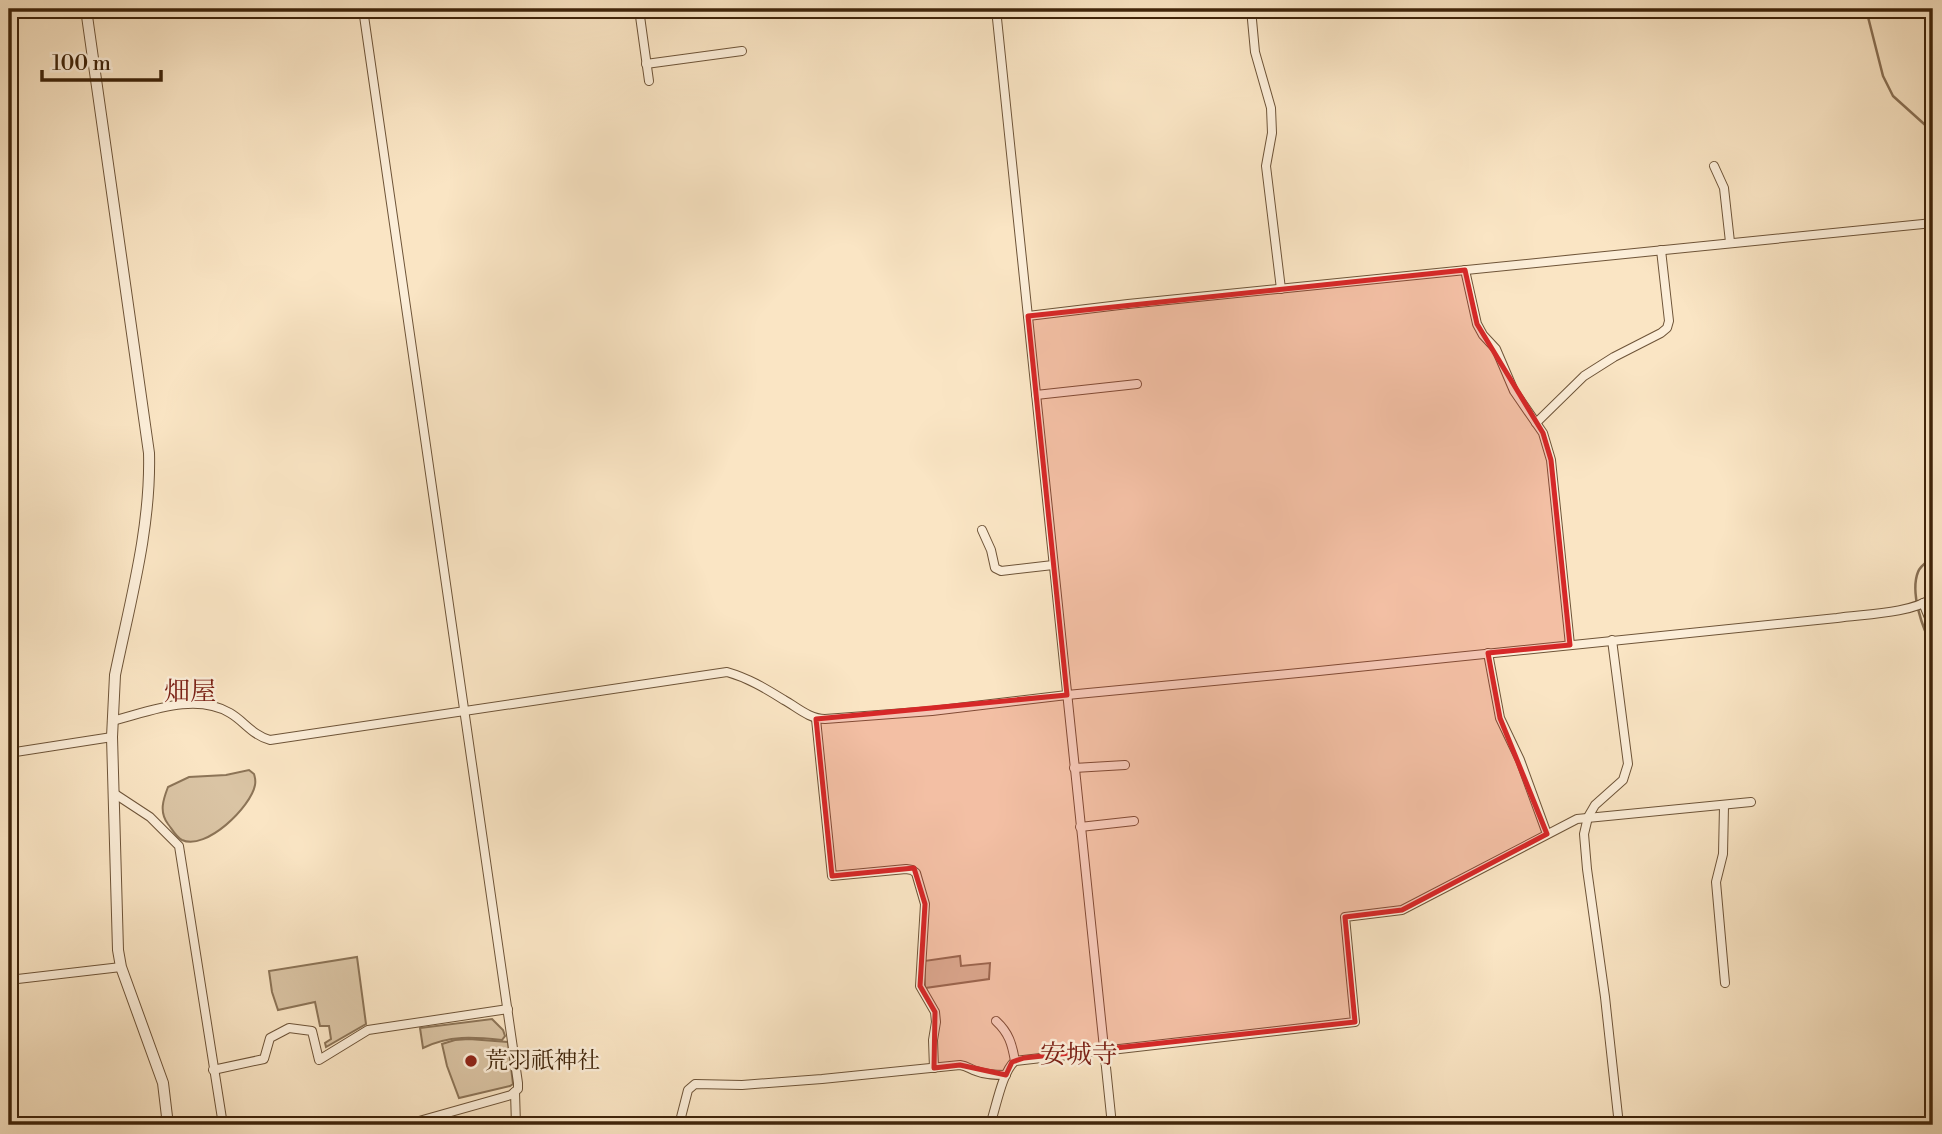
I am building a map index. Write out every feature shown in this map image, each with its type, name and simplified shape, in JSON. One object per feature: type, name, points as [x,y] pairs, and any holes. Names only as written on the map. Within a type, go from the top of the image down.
[{"type":"street","points":[[86,9],[149,453],[148,505],[115,675],[112,737],[117,918],[121,967],[163,1083],[168,1125]]},
{"type":"street","points":[[363,9],[508,1009],[518,1083],[516,1125]]},
{"type":"street","points":[[639,9],[649,80]]},
{"type":"street","points":[[996,9],[1112,1125]]},
{"type":"street","points":[[1251,9],[1255,52],[1271,108],[1272,133],[1266,166],[1281,289]]},
{"type":"street","points":[[646,64],[742,51]]},
{"type":"street","points":[[1714,166],[1724,188],[1730,243]]},
{"type":"street","points":[[1028,316],[1933,223]]},
{"type":"street","points":[[1536,423],[1584,376],[1667,328],[1669,321],[1661,250]]},
{"type":"street","points":[[1465,270],[1477,324],[1496,349],[1514,391],[1543,433],[1551,460],[1570,645]]},
{"type":"street","points":[[1036,395],[1137,384]]},
{"type":"street","points":[[982,530],[995,568],[1000,571],[1054,565]]},
{"type":"street","points":[[112,720],[178,705],[201,704],[218,707],[230,713],[253,733],[270,740],[727,672],[747,678],[816,719],[932,711],[1067,695],[1837,618],[1913,607],[1933,598]]},
{"type":"street","points":[[1923,603],[1933,627]]},
{"type":"street","points":[[1612,640],[1628,764],[1623,780],[1595,805],[1588,817],[1584,834],[1619,1125]]},
{"type":"street","points":[[1488,653],[1500,718],[1520,760],[1547,834]]},
{"type":"street","points":[[816,719],[832,876],[906,869],[916,873],[925,904],[920,986],[934,1012],[936,1022],[933,1040],[934,1068]]},
{"type":"street","points":[[9,753],[112,737]]},
{"type":"street","points":[[1074,768],[1125,765]]},
{"type":"street","points":[[115,793],[150,817],[179,846],[223,1125]]},
{"type":"street","points":[[990,1125],[1010,1065],[1024,1058],[1355,1022],[1345,917],[1402,910],[1577,819],[1751,802]]},
{"type":"street","points":[[1724,806],[1723,854],[1716,882],[1725,984]]},
{"type":"street","points":[[1080,827],[1134,821]]},
{"type":"street","points":[[9,980],[121,967]]},
{"type":"street","points":[[213,1070],[264,1059],[270,1038],[289,1028],[312,1031],[319,1060],[374,1028],[508,1009]]},
{"type":"street","points":[[996,1021],[1003,1027],[1013,1045],[1015,1061]]},
{"type":"street","points":[[679,1125],[688,1090],[695,1084],[741,1085],[960,1065],[986,1074],[1006,1075]]},
{"type":"street","points":[[413,1125],[516,1092]]},
{"type":"highlighted area","points":[[1465,270],[1477,324],[1543,433],[1551,460],[1570,645],[1488,653],[1500,718],[1547,834],[1402,910],[1345,917],[1355,1022],[1024,1058],[1012,1062],[1006,1075],[960,1065],[934,1068],[935,1012],[920,986],[925,904],[914,868],[832,876],[816,719],[1067,695],[1028,316]]},
{"type":"shaded area","points":[[249,770],[255,779],[252,794],[226,825],[203,839],[192,842],[182,840],[176,835],[165,819],[163,810],[168,787],[189,777],[226,775]]},
{"type":"shaded area","points":[[960,956],[961,966],[990,963],[989,979],[925,988],[924,961]]},
{"type":"shaded area","points":[[357,957],[366,1024],[326,1047],[325,1043],[331,1039],[329,1026],[320,1026],[315,1002],[278,1010],[269,971]]},
{"type":"shaded area","points":[[492,1019],[503,1030],[505,1036],[502,1040],[452,1039],[423,1048],[420,1028]]},
{"type":"shaded area","points":[[469,1039],[508,1042],[513,1084],[459,1098],[442,1044]]},
{"type":"waterway","points":[[1866,9],[1883,76],[1893,96],[1933,132]]},
{"type":"waterway","points":[[1933,557],[1919,570],[1915,590],[1921,620],[1933,646]]},
{"type":"place","name":"荒羽祇神社","points":[[471,1061]]},
{"type":"district","name":"畑屋","points":[[190,692]]},
{"type":"district","name":"安城寺","points":[[1079,1055]]}]
